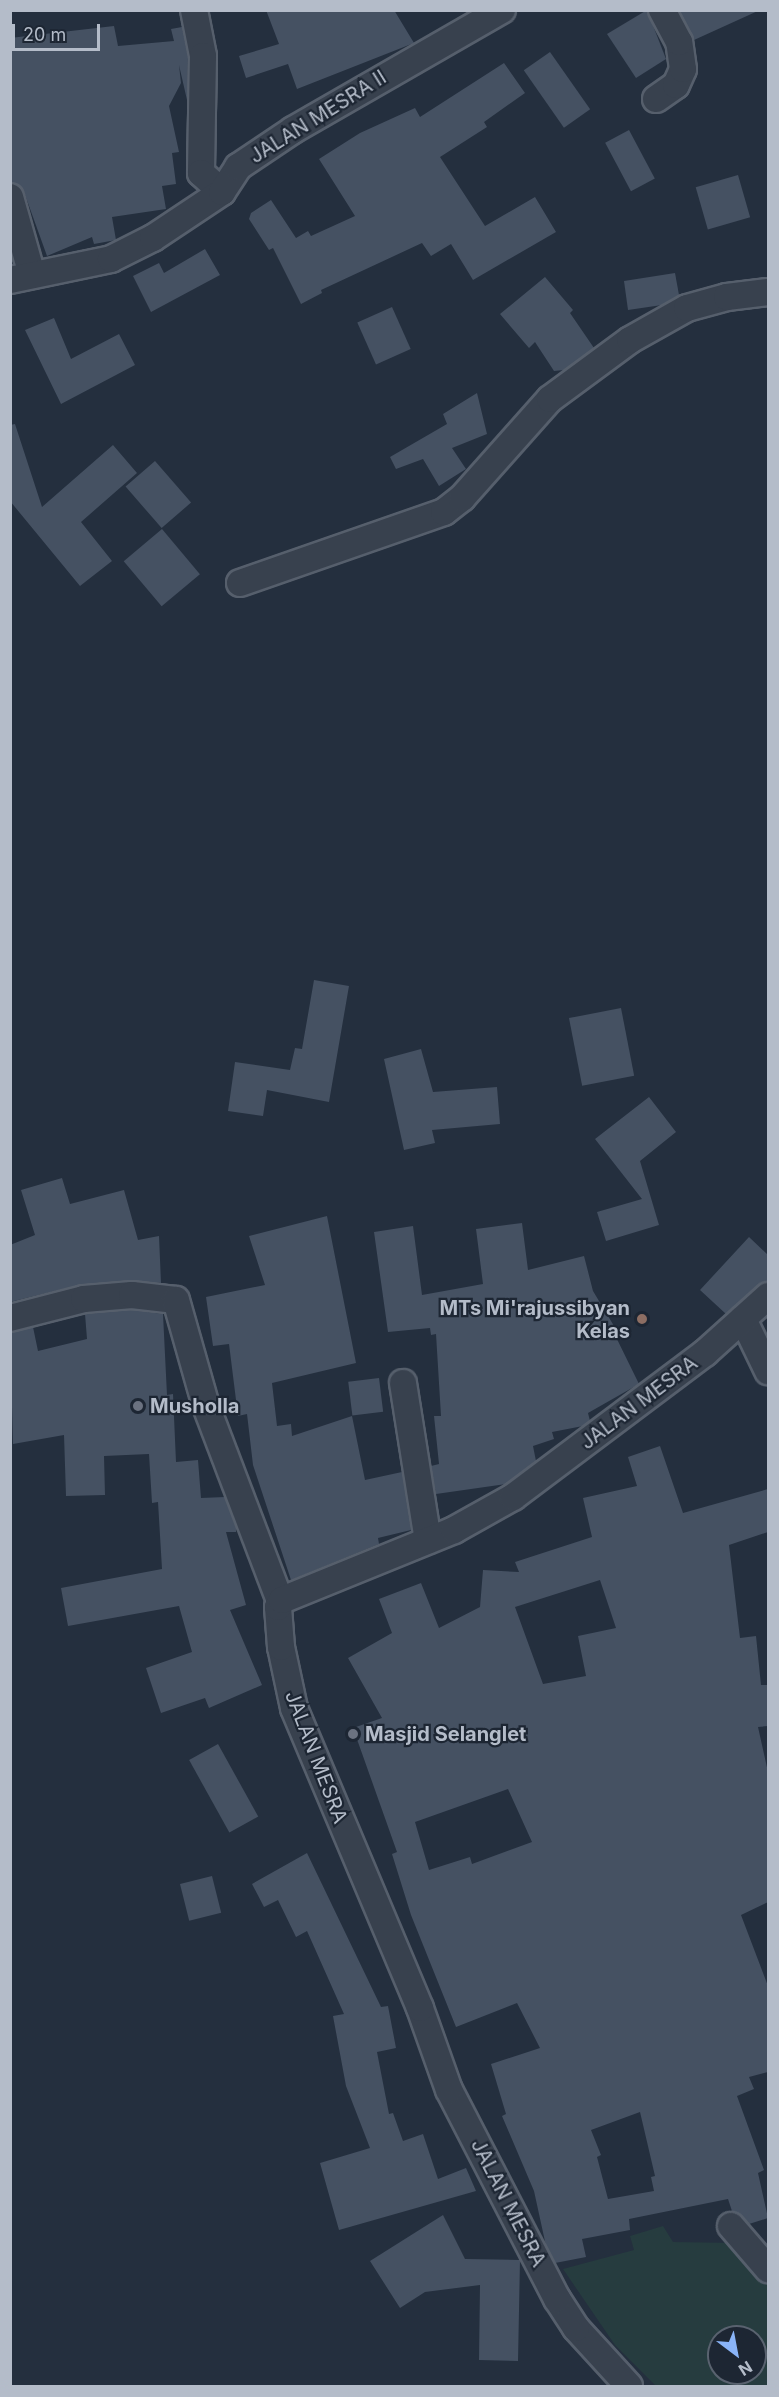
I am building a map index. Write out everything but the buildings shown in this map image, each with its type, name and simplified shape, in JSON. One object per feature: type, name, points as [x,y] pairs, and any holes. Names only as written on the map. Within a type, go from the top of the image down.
[{"type":"street","points":[[194,10],[203,56],[201,173],[222,192]]},
{"type":"street","name":"JALAN MESRA II","points":[[21,278],[111,259],[153,238],[222,192],[238,167],[293,130],[502,10]]},
{"type":"street","points":[[656,99],[676,85],[683,69],[679,42],[662,10]]},
{"type":"street","points":[[10,197],[21,278]]},
{"type":"street","points":[[240,583],[444,512],[462,498],[550,399],[630,340],[687,308],[727,297],[768,292]]},
{"type":"street","points":[[10,1318],[84,1299],[132,1295],[176,1300],[206,1406],[280,1601]]},
{"type":"street","name":"JALAN MESRA","points":[[629,2386],[588,2342],[557,2299],[449,2090],[420,2008],[294,1708],[281,1647],[280,1601],[454,1530],[513,1497],[705,1353],[768,1296]]},
{"type":"street","points":[[743,1319],[768,1371]]},
{"type":"street","points":[[403,1383],[428,1540]]},
{"type":"street","points":[[731,2226],[768,2269]]},
{"type":"green space","points":[[663,2226],[673,2242],[737,2243],[768,2285],[768,2386],[656,2386],[615,2345],[563,2269],[634,2250],[630,2236]]},
{"type":"place","name":"MTs Mi'rajussibyan Kelas","points":[[642,1319]]},
{"type":"place","name":"Musholla","points":[[138,1406]]},
{"type":"place","name":"Masjid Selanglet","points":[[353,1734]]}]
